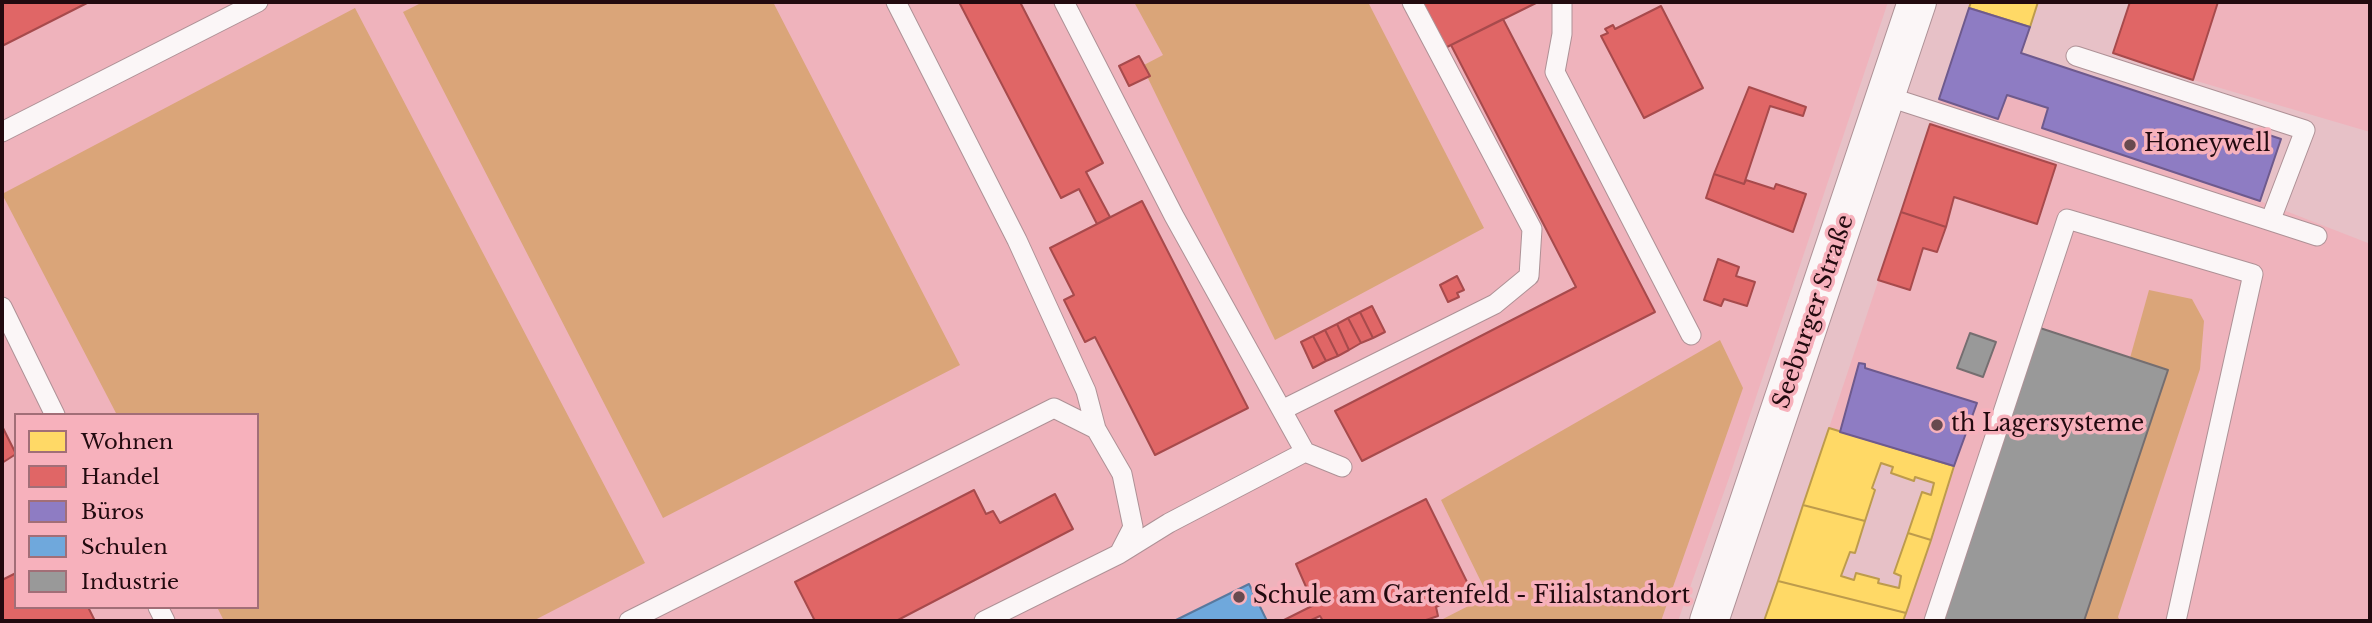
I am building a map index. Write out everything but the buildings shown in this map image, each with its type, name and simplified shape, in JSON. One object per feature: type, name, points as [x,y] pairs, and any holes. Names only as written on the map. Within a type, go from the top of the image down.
[{"type":"street","name":"Seeburger Straße","points":[[1709,621],[1917,2]]},
{"type":"lane","points":[[2,132],[258,2]]},
{"type":"lane","points":[[896,2],[1017,240],[1086,391],[1096,429],[1122,474],[1133,527],[1119,554]]},
{"type":"lane","points":[[1065,2],[1174,216],[1305,452],[1342,467]]},
{"type":"lane","points":[[1282,410],[1495,304],[1529,276],[1532,229],[1412,2]]},
{"type":"lane","points":[[1562,2],[1562,34],[1555,72],[1691,335]]},
{"type":"lane","points":[[2076,56],[2305,130],[2272,219]]},
{"type":"lane","points":[[1886,96],[2272,219],[2317,236]]},
{"type":"lane","points":[[1934,621],[2067,219],[2253,274],[2176,621]]},
{"type":"lane","points":[[2,307],[54,413]]},
{"type":"lane","points":[[629,621],[1054,408],[1096,429]]},
{"type":"lane","points":[[984,621],[1119,554],[1169,523],[1305,452]]},
{"type":"shaded area","points":[[2,2],[1888,2],[1729,478],[1678,621],[2,621]]},
{"type":"shaded area","points":[[423,2],[773,2],[960,365],[663,518],[403,12]]},
{"type":"shaded area","points":[[1134,2],[1368,2],[1484,228],[1275,340],[1142,66],[1163,55]]},
{"type":"shaded area","points":[[2218,2],[2370,2],[2370,132],[2193,80]]},
{"type":"shaded area","points":[[355,8],[645,563],[533,621],[224,621],[218,609],[259,609],[259,413],[116,413],[2,194]]},
{"type":"shaded area","points":[[2007,95],[2048,108],[2042,129],[2260,201],[2368,243],[2370,237],[2370,621],[1903,621],[1954,466],[1829,428],[1939,99],[1998,119]]},
{"type":"shaded area","points":[[2149,290],[2192,299],[2204,321],[2200,369],[2118,617],[2120,621],[2084,621],[2168,371],[2130,358]]},
{"type":"shaded area","points":[[1720,340],[1743,388],[1661,621],[1439,621],[1488,596],[1441,500]]},
{"type":"place","name":"Honeywell","points":[[2130,145]]},
{"type":"place","name":"th Lagersysteme","points":[[1937,425]]},
{"type":"place","name":"Schule am Gartenfeld - Filialstandort","points":[[1239,597]]}]
